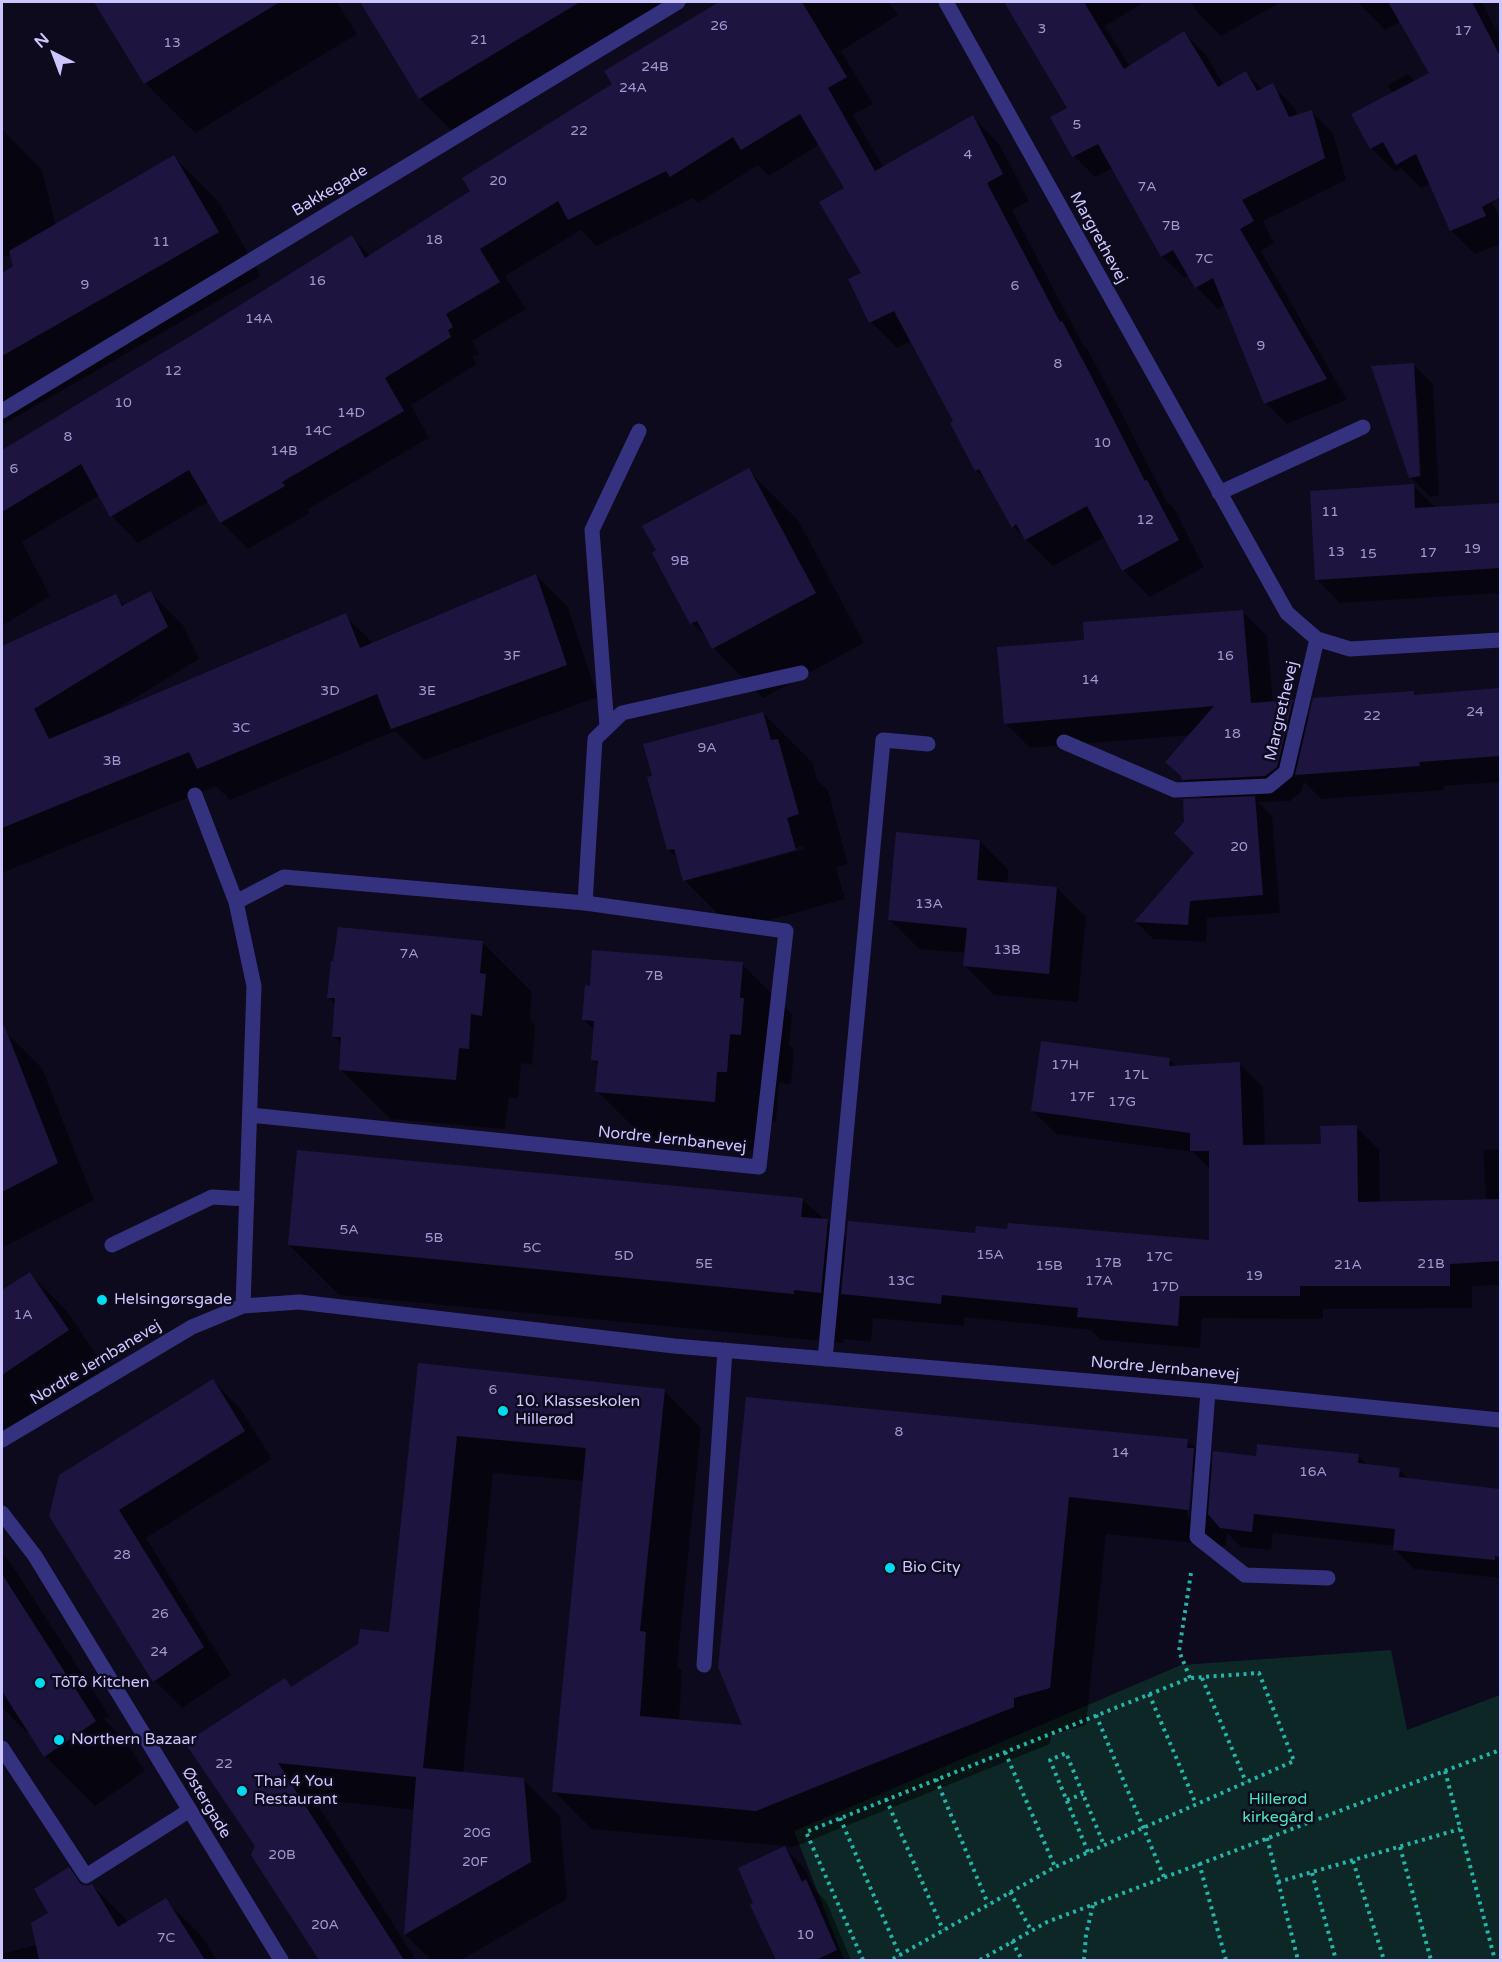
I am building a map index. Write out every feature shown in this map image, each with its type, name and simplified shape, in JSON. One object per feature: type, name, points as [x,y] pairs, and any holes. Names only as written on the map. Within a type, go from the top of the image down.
[{"type":"street","name":"Bakkegade","points":[[2,411],[678,2]]},
{"type":"street","name":"Margrethevej","points":[[946,2],[1287,613],[1317,639],[1350,649],[1500,640]]},
{"type":"street","points":[[1219,492],[1363,427]]},
{"type":"street","points":[[607,728],[592,530],[639,431]]},
{"type":"street","name":"Margrethevej","points":[[1064,742],[1174,790],[1269,786],[1286,772],[1317,639]]},
{"type":"street","points":[[585,903],[595,740],[622,713],[801,673]]},
{"type":"street","points":[[825,1359],[883,740],[928,744]]},
{"type":"street","points":[[195,795],[236,902],[254,986],[243,1306]]},
{"type":"street","name":"Nordre Jernbanevej","points":[[236,902],[284,877],[585,903],[786,931],[759,1167],[250,1115]]},
{"type":"street","points":[[112,1245],[212,1197],[247,1199]]},
{"type":"street","name":"Nordre Jernbanevej","points":[[2,1440],[192,1327],[243,1306],[299,1302],[725,1350],[1208,1391],[1500,1420]]},
{"type":"street","points":[[704,1665],[725,1350]]},
{"type":"street","points":[[1208,1391],[1197,1537],[1245,1575],[1328,1578]]},
{"type":"street","name":"Østergade","points":[[2,1514],[35,1556],[281,1960]]},
{"type":"street","points":[[2,1748],[86,1876],[190,1810]]},
{"type":"path","points":[[1190,1678],[1179,1651],[1197,1537]]},
{"type":"path","points":[[863,1960],[806,1832],[1190,1678],[1259,1673],[1294,1761],[1055,1866],[891,1960]]},
{"type":"path","points":[[1202,1678],[1246,1782]]},
{"type":"path","points":[[1149,1694],[1196,1804]]},
{"type":"path","points":[[1096,1715],[1164,1877]]},
{"type":"path","points":[[980,1960],[1047,1922],[1500,1750]]},
{"type":"path","points":[[1004,1751],[1055,1866]]},
{"type":"path","points":[[1088,1852],[1050,1760],[1066,1753],[1104,1845]]},
{"type":"path","points":[[1445,1771],[1495,1960]]},
{"type":"path","points":[[936,1779],[988,1904]]},
{"type":"path","points":[[1067,1800],[1083,1794]]},
{"type":"path","points":[[886,1799],[943,1930]]},
{"type":"path","points":[[840,1818],[900,1956]]},
{"type":"path","points":[[1278,1882],[1460,1829]]},
{"type":"path","points":[[1267,1838],[1299,1960]]},
{"type":"path","points":[[1400,1848],[1431,1960]]},
{"type":"path","points":[[1353,1861],[1384,1960]]},
{"type":"path","points":[[1199,1863],[1226,1960]]},
{"type":"path","points":[[1312,1873],[1335,1960]]},
{"type":"path","points":[[1010,1892],[1031,1930]]},
{"type":"path","points":[[1084,1960],[1086,1935],[1093,1904]]},
{"type":"path","points":[[1012,1941],[1022,1960]]},
{"type":"green space","name":"Hillerød kirkegård","points":[[1391,1650],[1407,1730],[1500,1695],[1500,1960],[844,1960],[794,1831],[1181,1665]]},
{"type":"building","points":[[94,2],[280,2],[144,84]]},
{"type":"building","points":[[360,2],[580,2],[419,99]]},
{"type":"building","points":[[719,2],[802,2],[847,77],[828,88],[875,171],[973,115],[1003,174],[987,183],[1145,481],[1147,480],[1179,540],[1122,571],[1087,506],[1025,540],[1016,524],[1012,528],[979,469],[975,471],[950,423],[953,421],[894,311],[869,323],[848,279],[861,273],[819,202],[844,188],[800,114],[741,150],[733,137],[670,177],[666,171],[568,220],[558,201],[480,249],[500,282],[446,314],[453,327],[448,330],[451,337],[385,378],[404,411],[282,482],[285,486],[220,523],[189,470],[110,517],[81,464],[2,512],[2,450],[352,235],[365,258],[470,191],[462,178],[612,84],[604,71]]},
{"type":"building","points":[[1004,2],[1084,2],[1124,69],[1184,31],[1218,87],[1246,71],[1257,91],[1273,83],[1289,117],[1312,110],[1325,158],[1242,200],[1254,221],[1240,229],[1327,379],[1264,404],[1213,278],[1195,288],[1173,250],[1161,257],[1098,144],[1072,157],[1050,117],[1067,108]]},
{"type":"building","points":[[1388,2],[1472,2],[1500,56],[1500,197],[1482,207],[1486,216],[1450,231],[1416,154],[1396,165],[1383,142],[1370,149],[1351,114],[1429,73]]},
{"type":"building","points":[[174,155],[219,232],[2,356],[2,273],[13,266],[9,251]]},
{"type":"building","points":[[1414,363],[1420,476],[1409,478],[1371,366]]},
{"type":"building","points":[[749,468],[816,593],[712,649],[697,621],[690,624],[652,553],[656,550],[642,526]]},
{"type":"building","points":[[1414,484],[1415,508],[1500,503],[1500,568],[1315,580],[1310,491]]},
{"type":"building","points":[[536,574],[567,665],[391,729],[377,694],[197,769],[189,752],[2,828],[2,646],[116,594],[122,606],[151,591],[168,627],[34,709],[49,739],[346,613],[360,648]]},
{"type":"building","points":[[1243,610],[1251,703],[1293,700],[1277,767],[1265,776],[1182,780],[1181,776],[1165,762],[1214,706],[1004,724],[997,647],[1084,640],[1083,622]]},
{"type":"building","points":[[1499,688],[1500,756],[1419,762],[1420,766],[1295,775],[1313,698],[1414,691],[1414,695]]},
{"type":"building","points":[[763,712],[771,740],[778,739],[799,814],[787,818],[796,850],[683,881],[674,849],[667,850],[647,777],[652,776],[643,744]]},
{"type":"building","points":[[1255,796],[1263,895],[1190,901],[1188,925],[1134,922],[1194,853],[1174,833],[1184,822],[1183,799]]},
{"type":"building","points":[[896,832],[980,840],[977,880],[1057,887],[1049,974],[963,966],[967,928],[888,920]]},
{"type":"building","points":[[338,927],[483,941],[480,973],[486,974],[482,1016],[471,1014],[469,1049],[459,1048],[456,1080],[339,1070],[341,1037],[332,1037],[335,998],[327,998]]},
{"type":"building","points":[[592,950],[743,962],[740,998],[744,998],[741,1035],[730,1034],[727,1072],[717,1072],[715,1102],[595,1092],[598,1061],[591,1060],[594,1021],[582,1020],[585,985],[590,986]]},
{"type":"building","points":[[2,1025],[4,1025],[58,1163],[2,1192]]},
{"type":"building","points":[[1041,1041],[1170,1058],[1169,1066],[1240,1062],[1243,1145],[1321,1144],[1320,1126],[1357,1125],[1358,1202],[1500,1199],[1500,1261],[1450,1264],[1450,1286],[1300,1286],[1300,1296],[1180,1296],[1178,1326],[1077,1317],[1078,1308],[942,1295],[941,1304],[841,1294],[848,1221],[975,1233],[976,1226],[1007,1229],[1008,1223],[1209,1240],[1209,1151],[1190,1151],[1190,1133],[1031,1111]]},
{"type":"building","points":[[297,1150],[803,1198],[801,1217],[828,1219],[821,1293],[794,1290],[794,1294],[288,1245]]},
{"type":"building","points":[[30,1272],[69,1330],[2,1375],[2,1290]]},
{"type":"building","points":[[418,1363],[665,1389],[640,1631],[646,1632],[640,1716],[742,1725],[718,1667],[746,1397],[1188,1439],[1187,1448],[1194,1448],[1189,1510],[1069,1497],[1050,1688],[1014,1698],[1014,1707],[756,1811],[552,1792],[586,1448],[457,1436],[423,1768],[524,1778],[531,1862],[404,1935],[416,1777],[278,1763],[404,1960],[319,1960],[251,1855],[255,1846],[185,1743],[285,1678],[291,1687],[358,1644],[360,1629],[389,1632]]},
{"type":"building","points":[[213,1379],[245,1431],[119,1510],[204,1647],[153,1682],[49,1516],[59,1475]]},
{"type":"building","points":[[1257,1444],[1359,1454],[1358,1463],[1400,1468],[1399,1477],[1500,1489],[1500,1557],[1495,1556],[1495,1560],[1393,1550],[1395,1529],[1254,1514],[1252,1532],[1220,1528],[1208,1514],[1213,1451],[1256,1456]]},
{"type":"building","points":[[2,1574],[96,1721],[44,1757],[2,1691]]},
{"type":"building","points":[[785,1846],[802,1882],[806,1879],[837,1950],[816,1960],[776,1960],[750,1905],[753,1903],[738,1868]]},
{"type":"building","points":[[69,1867],[81,1884],[87,1886],[92,1884],[118,1927],[166,1898],[205,1960],[39,1960],[31,1923],[48,1913],[34,1889]]},
{"type":"place","name":"Helsingørsgade","points":[[102,1300]]},
{"type":"place","name":"10. Klasseskolen Hillerød","points":[[503,1411]]},
{"type":"place","name":"Bio City","points":[[890,1568]]},
{"type":"place","name":"TôTô Kitchen","points":[[40,1683]]},
{"type":"place","name":"Northern Bazaar","points":[[59,1740]]},
{"type":"place","name":"Thai 4 You Restaurant","points":[[242,1791]]}]
